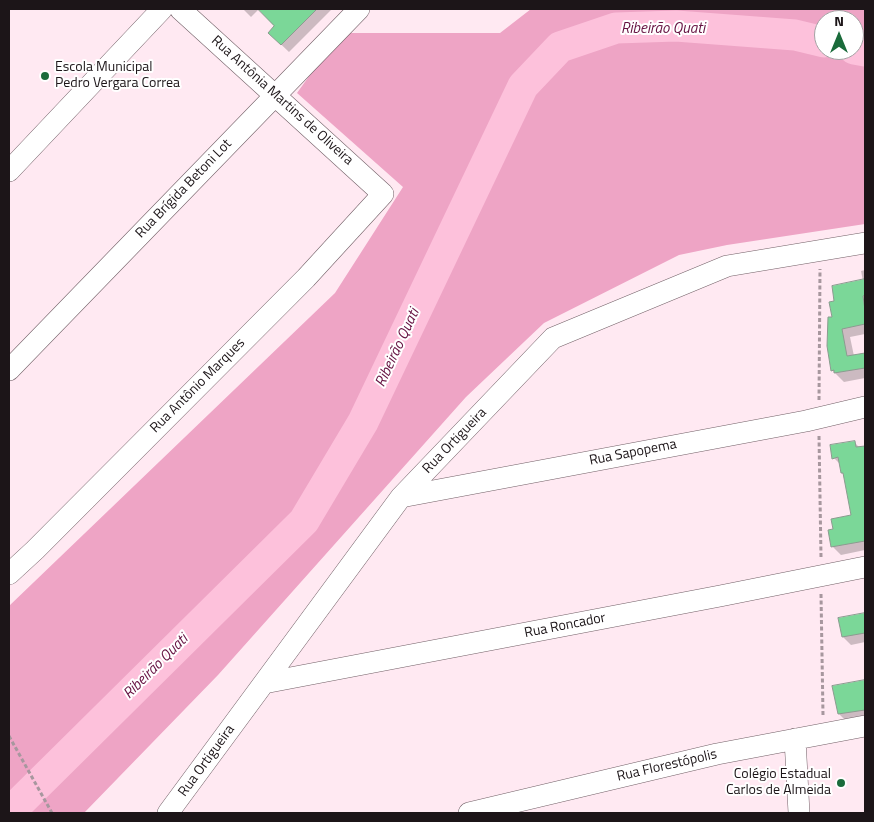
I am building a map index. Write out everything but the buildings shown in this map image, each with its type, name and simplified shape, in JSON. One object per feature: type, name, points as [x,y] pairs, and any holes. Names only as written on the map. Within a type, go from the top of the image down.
[{"type":"street","points":[[10,168],[162,9]]},
{"type":"street","name":"Rua Antônia Martins de Oliveira","points":[[180,9],[383,194]]},
{"type":"street","name":"Rua Brígida Betoni Lot","points":[[9,370],[359,9]]},
{"type":"street","name":"Rua Antônio Marques","points":[[9,574],[306,278],[383,194]]},
{"type":"street","name":"Rua Ortigueira","points":[[168,813],[401,497],[553,338],[727,266],[865,243]]},
{"type":"street","name":"Rua Sapopema","points":[[401,497],[819,418],[865,407]]},
{"type":"street","name":"Rua Roncador","points":[[264,683],[865,567]]},
{"type":"street","name":"Rua Florestópolis","points":[[469,813],[717,754],[865,726]]},
{"type":"street","points":[[795,739],[799,813]]},
{"type":"path","points":[[820,251],[819,418],[823,734]]},
{"type":"path","points":[[9,736],[52,813]]},
{"type":"shaded area","points":[[531,9],[864,9],[865,224],[727,245],[679,255],[544,323],[466,397],[218,675],[84,813],[9,813],[9,606],[335,293],[403,187],[297,93],[340,33],[500,33]]},
{"type":"waterway","name":"Ribeirão Quati","points":[[9,813],[304,521],[363,422],[523,86],[560,47],[616,28],[676,26],[795,35],[814,40]]},
{"type":"place","name":"Escola Municipal Pedro Vergara Correa","points":[[45,76]]},
{"type":"place","name":"Colégio Estadual Carlos de Almeida","points":[[841,783]]}]
